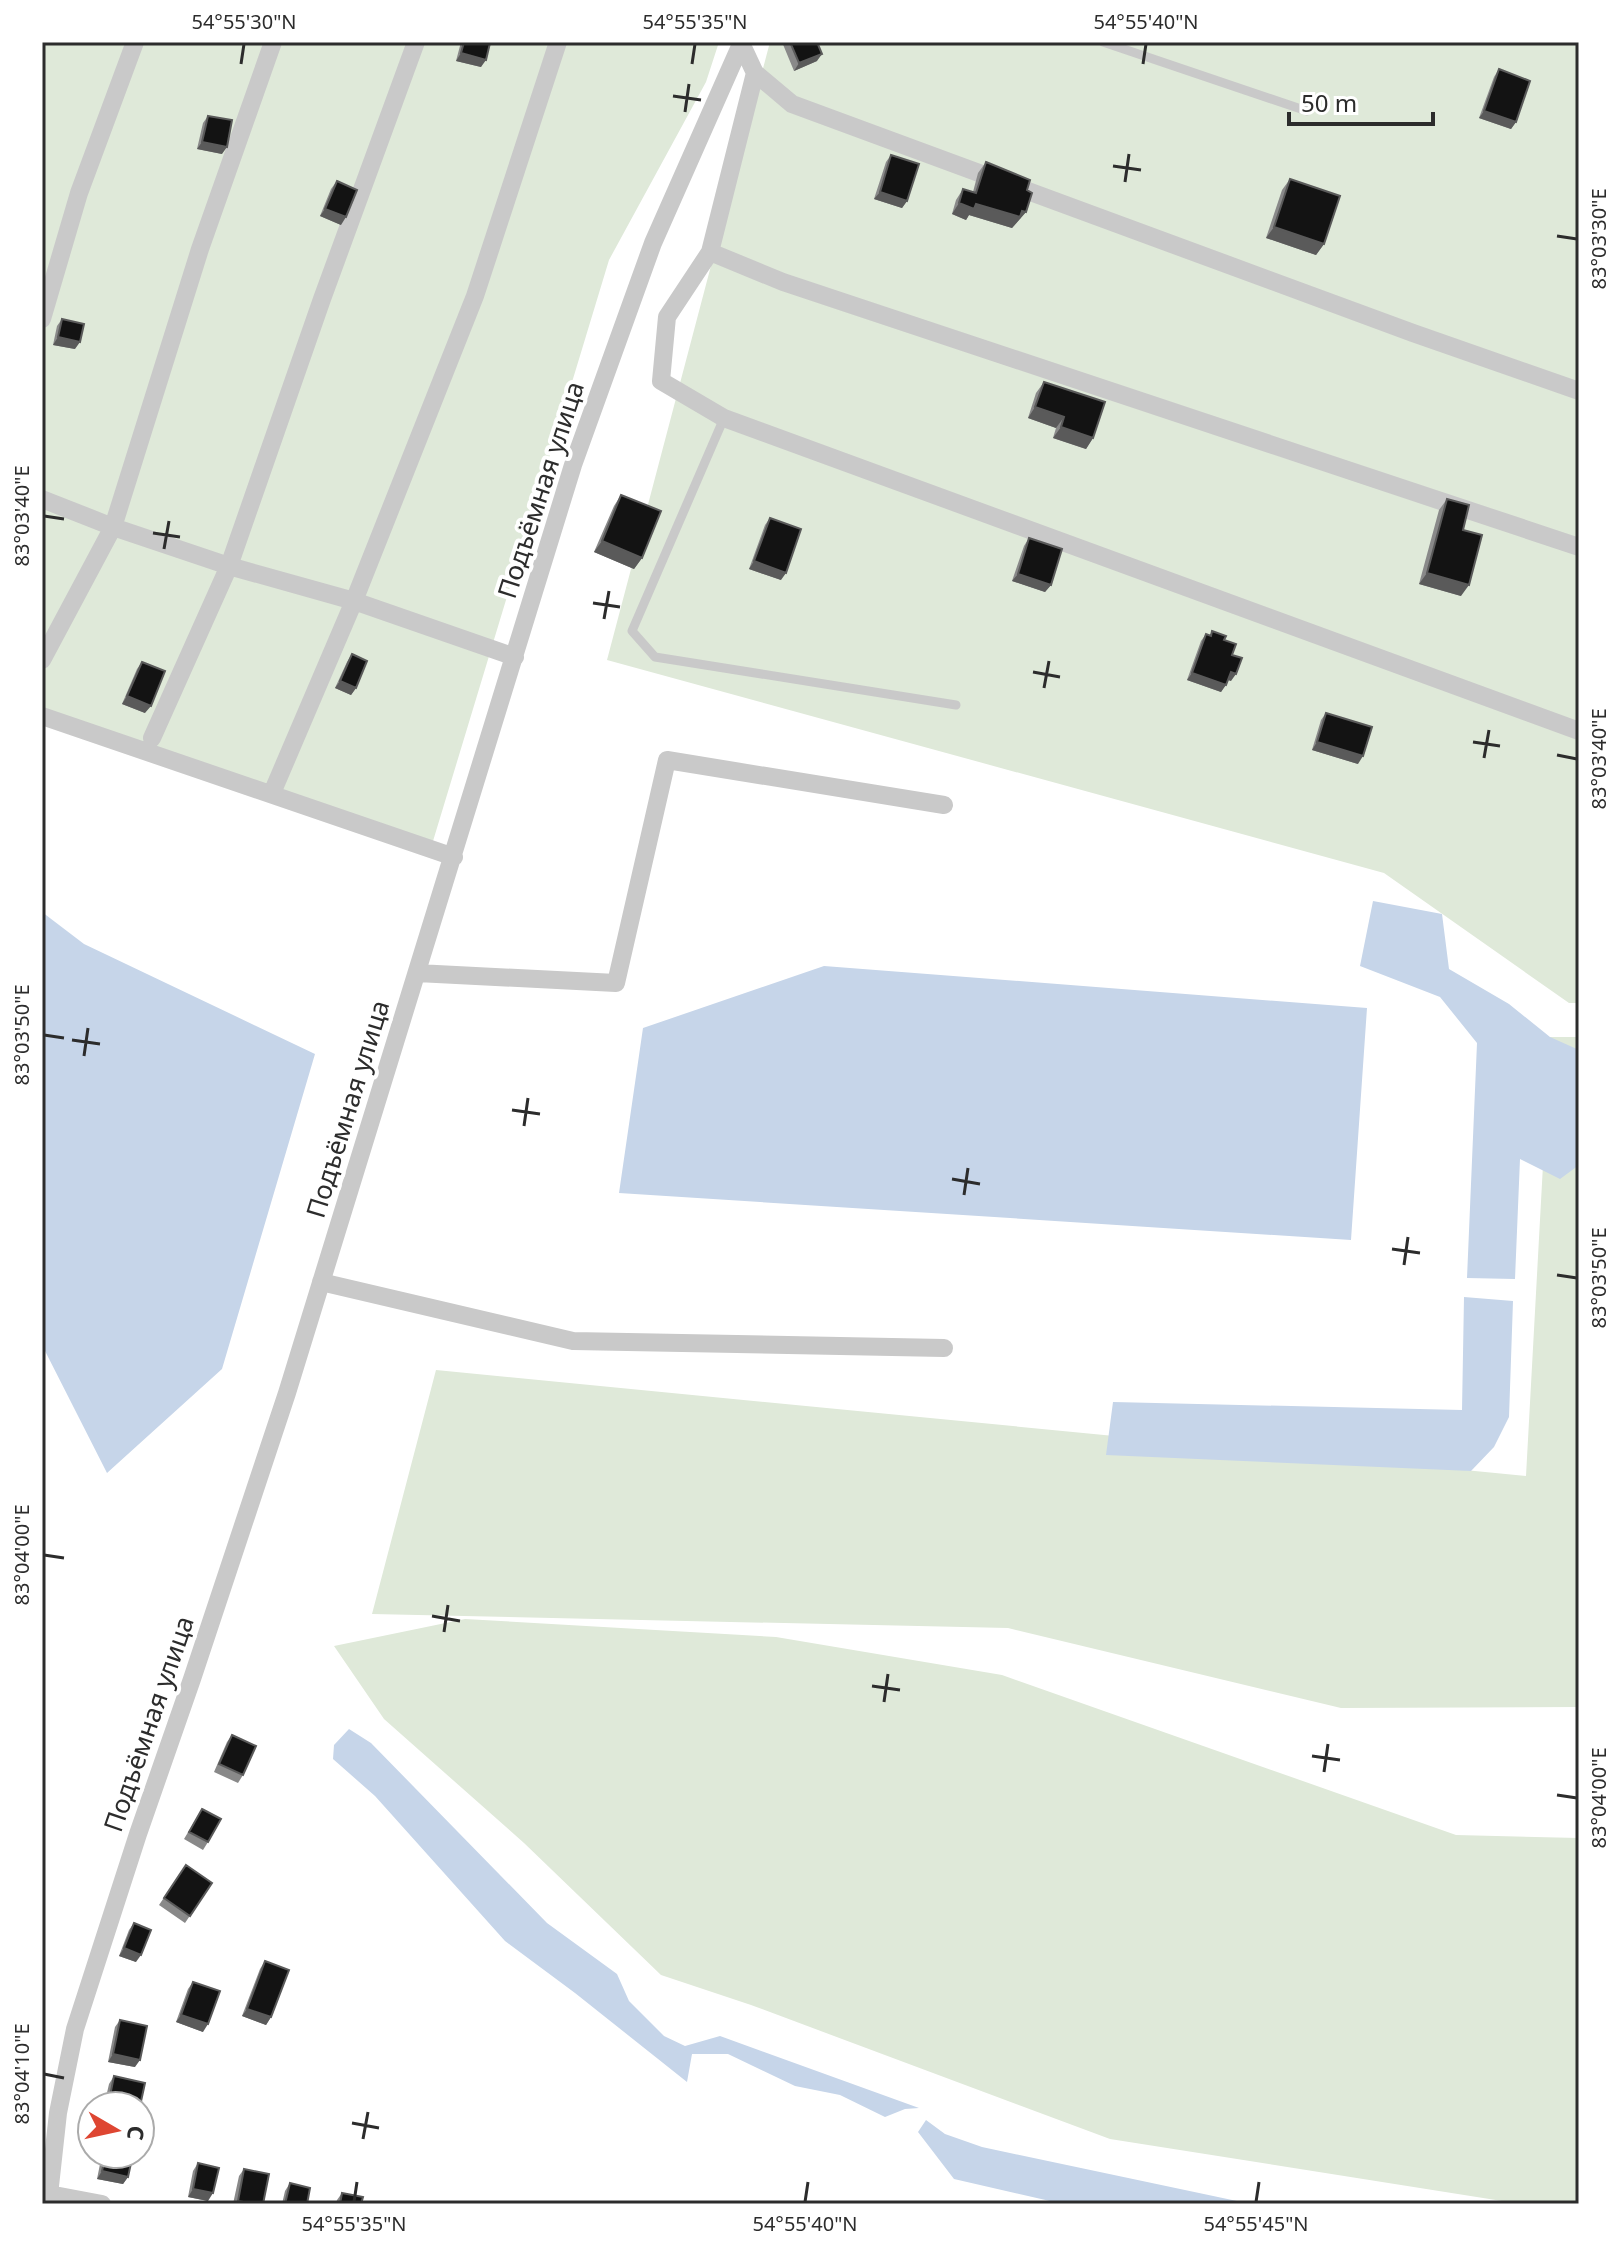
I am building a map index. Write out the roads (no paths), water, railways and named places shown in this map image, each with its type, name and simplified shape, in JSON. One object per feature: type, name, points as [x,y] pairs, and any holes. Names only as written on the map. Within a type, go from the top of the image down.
[{"type":"street","points":[[42,319],[79,193],[135,42]]},
{"type":"street","points":[[42,660],[113,527],[200,249],[273,42]]},
{"type":"street","points":[[152,738],[229,566],[416,42]]},
{"type":"street","points":[[275,786],[354,601],[475,296],[558,42]]},
{"type":"street","points":[[742,42],[755,73],[792,104],[1579,391]]},
{"type":"street","name":"Подъёмная улица","points":[[48,2199],[47,2158],[75,2029],[321,1282],[573,465],[653,243],[742,42]]},
{"type":"street","points":[[755,73],[710,252],[667,317],[661,381],[724,418],[1579,731]]},
{"type":"street","points":[[710,252],[783,282],[1579,547]]},
{"type":"street","points":[[42,499],[113,527],[229,566],[354,601],[515,657]]},
{"type":"street","points":[[42,716],[454,857]]},
{"type":"street","points":[[417,973],[616,983],[667,760],[944,805]]},
{"type":"street","points":[[321,1282],[573,1341],[944,1348]]},
{"type":"street","points":[[48,2199],[102,2204]]},
{"type":"lane","points":[[1103,42],[1307,111]]},
{"type":"lane","points":[[724,418],[632,631],[655,657],[956,705]]},
{"type":"water","points":[[1373,901],[1442,914],[1449,969],[1509,1004],[1550,1037],[1579,1050],[1579,1165],[1560,1179],[1520,1159],[1515,1279],[1467,1278],[1477,1043],[1440,997],[1360,966]]},
{"type":"water","points":[[42,912],[84,944],[315,1054],[222,1369],[107,1473],[42,1345]]},
{"type":"water","points":[[824,966],[1367,1008],[1351,1240],[619,1193],[643,1028]]},
{"type":"water","points":[[1464,1297],[1513,1301],[1509,1417],[1494,1447],[1471,1471],[1106,1455],[1113,1402],[1462,1410]]},
{"type":"water","points":[[349,1729],[371,1743],[547,1923],[617,1974],[629,2001],[664,2036],[685,2046],[720,2036],[919,2108],[905,2109],[885,2117],[840,2095],[795,2086],[728,2054],[692,2054],[687,2082],[505,1941],[375,1796],[333,1759],[334,1745]]},
{"type":"water","points":[[926,2120],[945,2134],[982,2147],[1251,2204],[1063,2204],[954,2179],[918,2132]]}]
